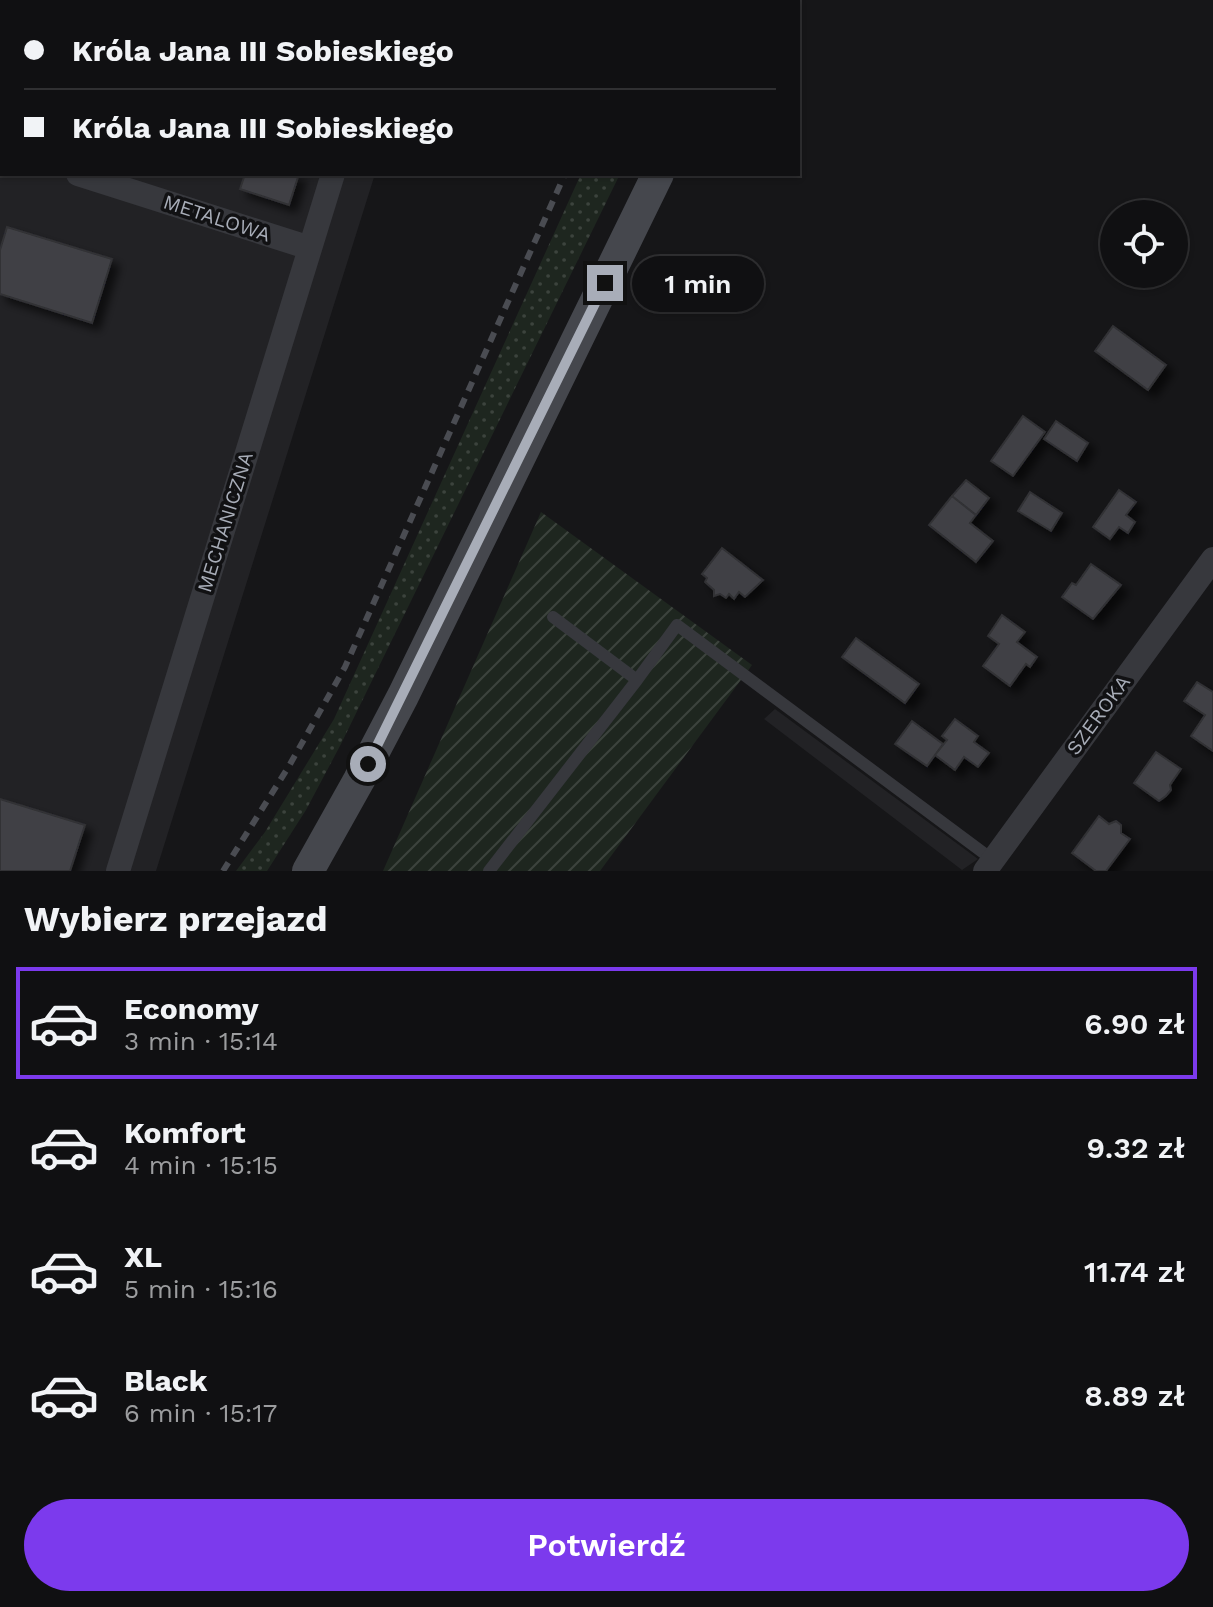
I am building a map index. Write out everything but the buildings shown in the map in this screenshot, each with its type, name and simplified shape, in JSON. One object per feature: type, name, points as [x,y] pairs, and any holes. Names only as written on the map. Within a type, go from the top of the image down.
[{"type":"main road","points":[[308,871],[403,696],[657,176]]},
{"type":"street","name":"METALOWA","points":[[84,176],[310,248]]},
{"type":"street","name":"MECHANICZNA","points":[[118,871],[332,176]]},
{"type":"street","name":"SZEROKA","points":[[995,867],[1213,559]]},
{"type":"lane","points":[[553,617],[637,680]]},
{"type":"lane","points":[[489,871],[677,625],[995,867]]},
{"type":"shaded area","points":[[0,176],[374,176],[156,871],[0,871]]},
{"type":"shaded area","points":[[580,176],[619,176],[306,810],[267,871],[236,871],[265,832],[334,719]]},
{"type":"shaded area","points":[[541,512],[752,665],[600,871],[383,871]]},
{"type":"shaded area","points":[[775,709],[978,859],[962,870],[764,719]]},
{"type":"railway","points":[[223,871],[289,766],[345,667],[564,176]]},
{"type":"route","points":[[368,764],[605,283]]}]
